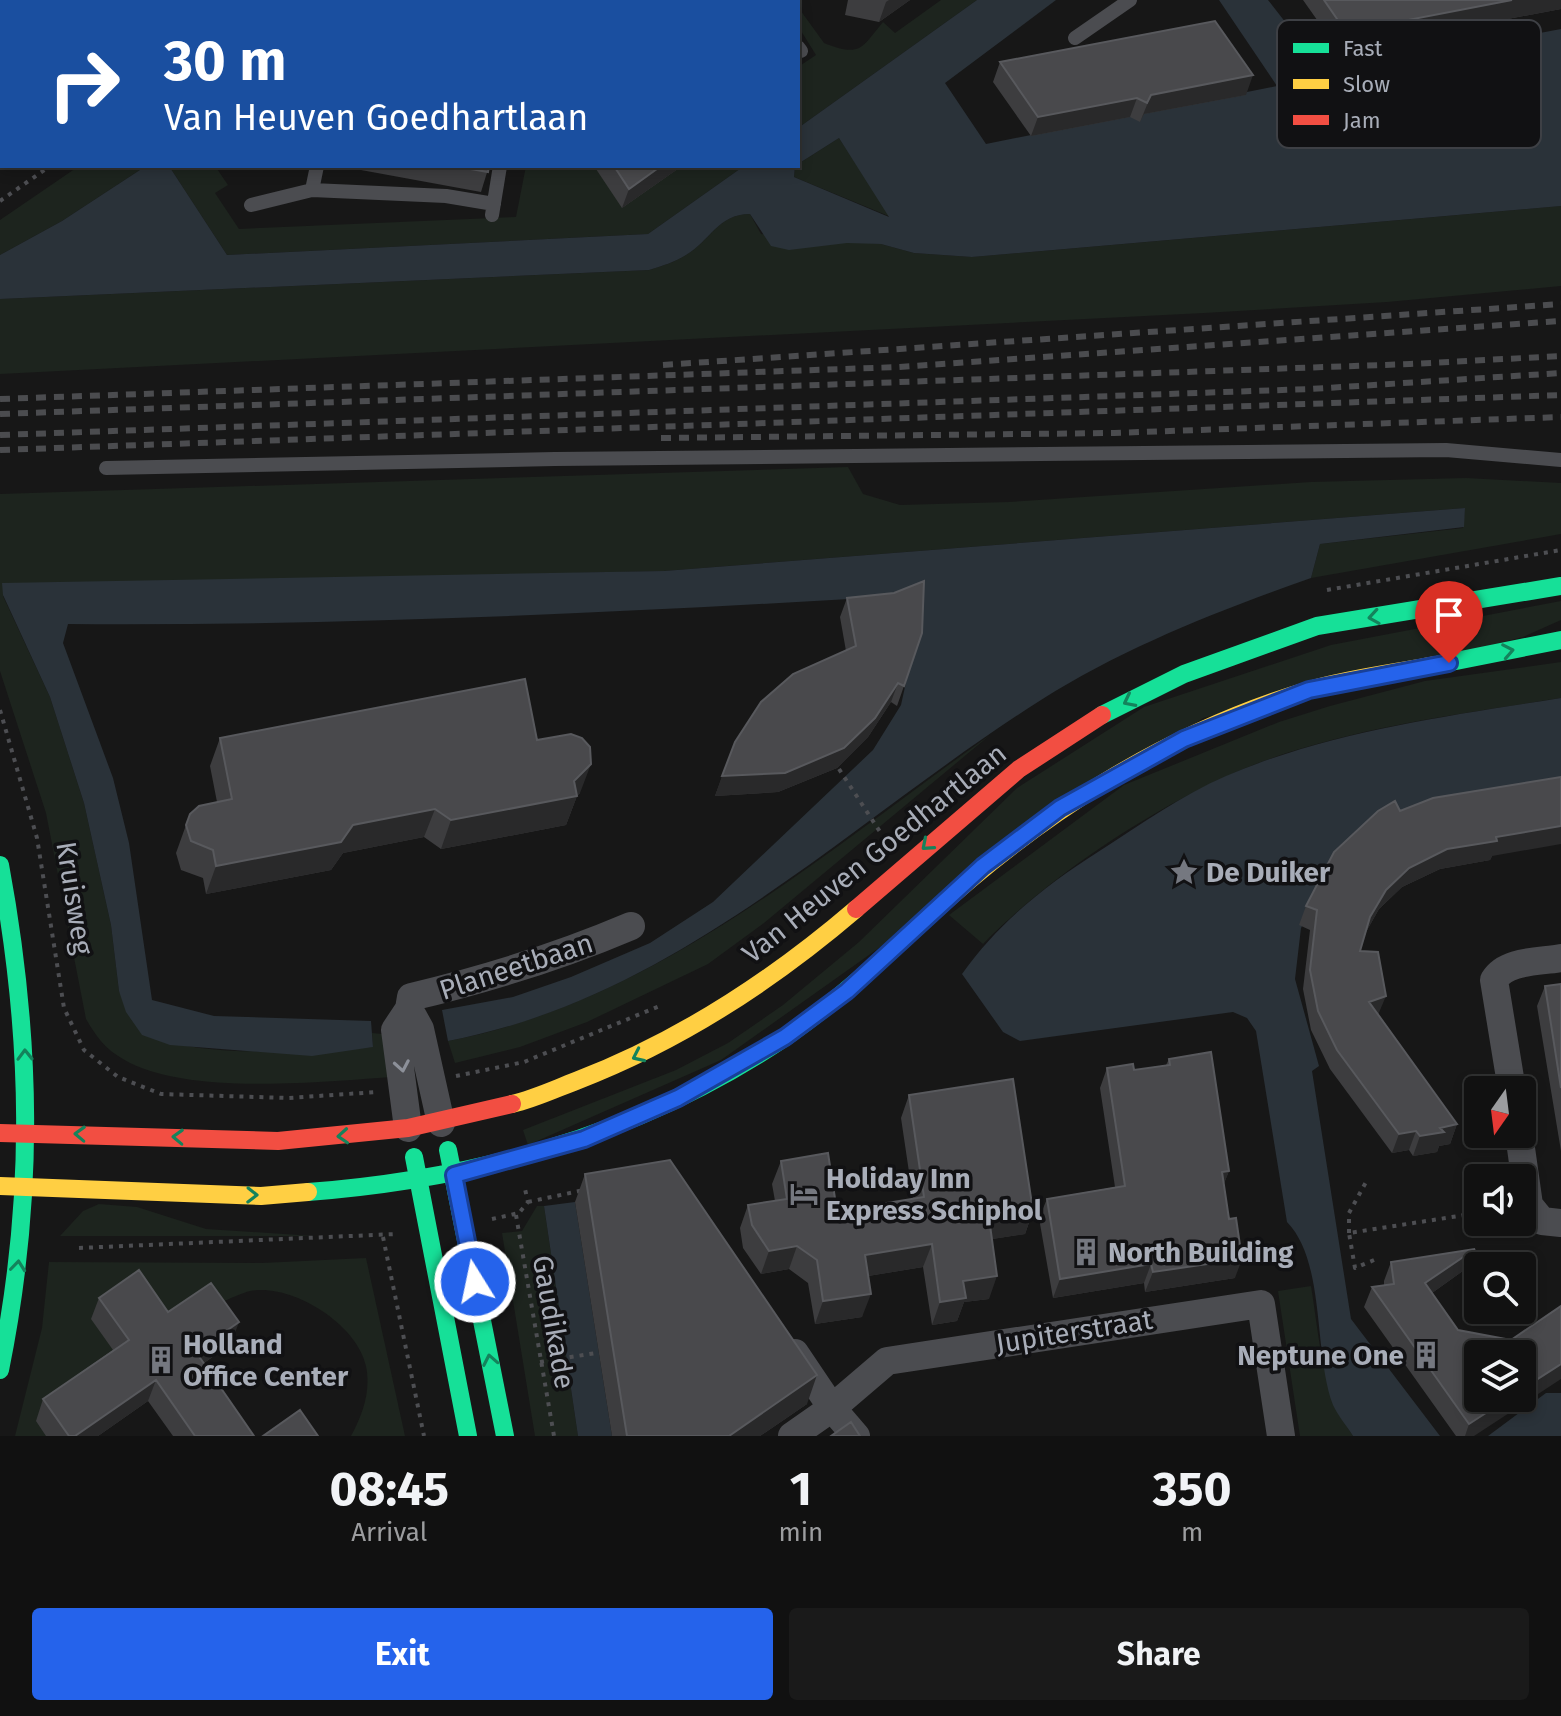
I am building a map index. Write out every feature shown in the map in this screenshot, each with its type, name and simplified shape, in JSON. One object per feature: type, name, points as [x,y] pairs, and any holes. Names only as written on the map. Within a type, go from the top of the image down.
[{"type":"main road","name":"Van Heuven Goedhartlaan","points":[[0,1133],[278,1141],[441,1123],[520,1102],[636,1058],[707,1019],[807,951],[1019,769],[1100,716],[1184,674],[1317,626],[1561,586]]},
{"type":"main road","points":[[0,1186],[261,1196],[419,1182],[584,1139],[678,1098],[785,1037],[847,991],[983,866],[1060,808],[1184,739],[1309,690],[1561,640]]},
{"type":"main road","points":[[0,865],[14,932],[25,1038],[27,1133],[25,1186],[10,1328],[0,1370]]},
{"type":"main road","points":[[441,1123],[505,1436]]},
{"type":"main road","points":[[408,1128],[468,1436]]},
{"type":"street","name":"Planeetbaan","points":[[408,1128],[405,1087],[395,1030],[409,1009],[411,997],[499,977],[631,926]]},
{"type":"street","points":[[1510,1076],[1494,980],[1499,971],[1511,966],[1561,958]]},
{"type":"street","name":"Planeetbaan","points":[[409,1009],[420,1029],[441,1123]]},
{"type":"street","points":[[1521,1148],[1529,1205],[1542,1221],[1561,1223]]},
{"type":"street","name":"Jupiterstraat","points":[[832,1408],[887,1361],[1261,1304],[1281,1436]]},
{"type":"street","points":[[776,1326],[832,1408],[856,1436]]},
{"type":"street","points":[[792,1436],[832,1408]]},
{"type":"lane","points":[[1075,38],[1130,0]]},
{"type":"lane","points":[[312,190],[317,168]]},
{"type":"lane","points":[[251,205],[312,190],[446,196],[493,209],[500,168]]},
{"type":"lane","points":[[106,468],[555,459],[1446,450],[1561,460]]},
{"type":"path","points":[[0,201],[47,168]]},
{"type":"path","name":"Kruisweg","points":[[0,710],[37,838],[64,1008],[84,1050],[118,1077],[138,1088],[161,1094],[272,1098],[379,1092],[405,1087]]},
{"type":"path","points":[[839,769],[886,841]]},
{"type":"path","points":[[434,1083],[490,1068]]},
{"type":"path","points":[[1366,1182],[1349,1213],[1349,1233],[1355,1268],[1374,1260]]},
{"type":"path","points":[[528,1202],[594,1188]]},
{"type":"path","name":"Gaudikade","points":[[516,1215],[554,1436]]},
{"type":"path","points":[[1349,1233],[1464,1215]]},
{"type":"path","points":[[79,1248],[383,1237],[424,1436]]},
{"type":"path","name":"Gaudikade","points":[[540,1362],[604,1351]]},
{"type":"shaded area","points":[[941,0],[977,0],[800,127],[800,66],[816,55],[800,29],[800,10],[824,43],[846,50],[860,48],[883,22],[895,33]]},
{"type":"shaded area","points":[[977,0],[1056,0],[945,83],[986,144],[1277,86],[1277,148],[1541,148],[1541,33],[1561,29],[1561,206],[972,257],[914,253],[881,244],[847,243],[789,250],[771,246],[750,214],[730,218],[686,255],[649,270],[0,299],[0,255],[62,221],[143,168],[170,168],[227,255],[648,234],[741,168],[795,168],[794,177],[889,217],[839,138],[800,163],[800,127]]},
{"type":"shaded area","points":[[1219,0],[1268,0],[1284,20],[1277,20],[1277,86]]},
{"type":"shaded area","points":[[839,138],[891,217],[794,177],[795,168],[800,168],[800,163]]},
{"type":"shaded area","points":[[76,168],[143,168],[62,221],[0,255],[0,220]]},
{"type":"shaded area","points":[[170,168],[216,168],[228,185],[215,193],[239,229],[516,217],[526,168],[741,168],[648,234],[227,255]]},
{"type":"shaded area","points":[[1561,206],[1561,286],[1387,302],[1204,313],[0,374],[0,299],[649,270],[686,255],[722,223],[739,215],[750,214],[761,234],[881,244],[914,253],[972,257]]},
{"type":"shaded area","points":[[848,467],[863,494],[900,505],[1009,502],[1311,482],[1466,478],[1561,483],[1561,534],[1311,578],[1320,544],[1463,528],[1465,508],[664,571],[354,578],[3,596],[50,697],[84,803],[111,925],[119,991],[142,1034],[198,1048],[286,1051],[373,1047],[372,1033],[382,1034],[391,1077],[253,1084],[181,1078],[149,1071],[123,1059],[97,1036],[86,1019],[46,813],[0,671],[0,494]]},
{"type":"shaded area","points":[[1465,508],[1464,527],[1320,544],[1311,578],[1173,632],[1073,681],[970,748],[759,900],[687,946],[611,986],[532,1019],[448,1041],[442,1010],[513,997],[571,977],[650,943],[713,902],[873,750],[901,705],[915,641],[884,597],[476,617],[272,623],[68,624],[63,643],[113,778],[129,843],[152,1000],[214,1016],[371,1021],[373,1047],[312,1056],[170,1045],[142,1035],[126,1012],[119,991],[111,925],[84,803],[50,697],[3,595],[2,583],[664,571]]},
{"type":"shaded area","points":[[1561,601],[1561,620],[1523,637],[1203,718],[721,1060],[528,1145],[523,1130],[676,1070],[728,1043],[783,1005],[859,942],[1017,788],[1144,707],[1331,645]]},
{"type":"shaded area","points":[[1561,662],[1561,698],[1433,718],[1345,737],[1302,748],[1223,778],[1159,811],[1096,851],[1036,896],[983,944],[949,915],[1124,785],[1279,722],[1330,706],[1425,681]]},
{"type":"shaded area","points":[[1561,698],[1561,789],[1328,880],[1301,928],[1295,979],[1319,1066],[1312,1071],[1351,1319],[1440,1436],[1353,1436],[1333,1405],[1327,1384],[1308,1260],[1287,1222],[1256,1031],[1247,1018],[1233,1012],[1020,1041],[1003,1032],[962,974],[1008,921],[1061,877],[1162,810],[1226,776],[1266,760],[1348,736]]},
{"type":"shaded area","points":[[990,735],[764,923],[708,964],[587,1022],[520,1047],[455,1063],[448,1041],[524,1021],[597,993],[666,958],[734,918],[799,874]]},
{"type":"shaded area","points":[[575,1202],[612,1436],[578,1436],[544,1206]]},
{"type":"shaded area","points":[[99,1204],[137,1207],[206,1229],[314,1236],[60,1236],[83,1211]]},
{"type":"shaded area","points":[[537,1206],[544,1206],[578,1436],[535,1436],[502,1233],[522,1231]]},
{"type":"shaded area","points":[[366,1258],[405,1436],[351,1436],[367,1393],[366,1366],[360,1350],[350,1335],[320,1310],[285,1293],[267,1290],[250,1291],[223,1302],[129,1351],[100,1376],[50,1436],[15,1436],[42,1328],[49,1262],[262,1263]]},
{"type":"shaded area","points":[[1311,1286],[1328,1382],[1342,1418],[1353,1436],[1300,1436],[1278,1291]]},
{"type":"shaded area","points":[[1546,1393],[1561,1393],[1561,1436],[1488,1436],[1520,1412],[1536,1412],[1536,1400]]},
{"type":"building","points":[[1324,0],[1512,0],[1408,20],[1338,20]]},
{"type":"building","points":[[1215,21],[1253,75],[1151,95],[1147,103],[1137,98],[1038,117],[1000,62]]},
{"type":"building","points":[[465,168],[489,168],[488,172]]},
{"type":"building","points":[[615,168],[658,168],[629,189]]},
{"type":"building","points":[[924,581],[922,633],[904,686],[898,683],[875,718],[844,748],[785,773],[722,776],[735,742],[761,702],[793,674],[856,646],[847,598],[894,593]]},
{"type":"building","points":[[525,679],[537,740],[571,734],[582,738],[590,747],[591,764],[574,781],[577,796],[451,820],[435,809],[353,825],[341,842],[216,866],[213,850],[191,841],[186,825],[190,814],[199,806],[232,799],[220,738]]},
{"type":"building","points":[[1561,777],[1561,826],[1447,849],[1409,868],[1386,890],[1370,917],[1360,951],[1378,952],[1386,996],[1369,1002],[1457,1124],[1440,1128],[1444,1132],[1420,1136],[1416,1131],[1399,1134],[1337,1050],[1318,1011],[1310,970],[1317,910],[1306,906],[1334,852],[1378,811],[1395,801],[1400,811],[1433,798]]},
{"type":"building","points":[[1561,984],[1561,1088],[1545,986]]},
{"type":"building","points":[[1211,1052],[1229,1171],[1222,1172],[1229,1219],[1236,1218],[1242,1259],[1153,1272],[1151,1264],[1060,1279],[1047,1199],[1125,1186],[1107,1068],[1133,1064],[1134,1070],[1170,1065],[1169,1059]]},
{"type":"building","points":[[1013,1079],[1033,1211],[989,1218],[997,1276],[963,1281],[966,1298],[940,1302],[932,1244],[865,1255],[871,1294],[823,1301],[817,1260],[797,1246],[769,1251],[752,1225],[748,1205],[787,1199],[781,1161],[828,1153],[836,1205],[843,1204],[844,1210],[924,1197],[909,1095]]},
{"type":"building","points":[[670,1160],[817,1375],[729,1436],[627,1436],[585,1174]]},
{"type":"building","points":[[1475,1249],[1464,1252],[1464,1256],[1425,1283],[1458,1330],[1511,1340],[1464,1340],[1464,1412],[1487,1412],[1469,1424],[1372,1287],[1394,1284],[1391,1262]]},
{"type":"building","name":"Holland Office Center","points":[[139,1270],[168,1312],[211,1283],[239,1322],[196,1352],[254,1436],[195,1436],[156,1380],[75,1436],[69,1436],[43,1399],[129,1340],[99,1298]]},
{"type":"building","points":[[1561,1306],[1561,1364],[1536,1380],[1536,1340],[1511,1340]]},
{"type":"building","points":[[300,1410],[318,1436],[263,1436]]},
{"type":"building","points":[[851,1422],[860,1436],[831,1436]]},
{"type":"railway","points":[[663,365],[1561,304]]},
{"type":"railway","points":[[0,399],[899,367],[1561,321]]},
{"type":"railway","points":[[0,414],[1561,356]]},
{"type":"railway","points":[[0,435],[1311,389],[1561,373]]},
{"type":"railway","points":[[0,450],[1561,395]]},
{"type":"railway","points":[[661,438],[1114,433],[1561,417]]},
{"type":"traffic: fast","points":[[1102,715],[1184,674],[1317,626],[1561,586]]},
{"type":"traffic: fast","points":[[1446,663],[1561,640]]},
{"type":"traffic: fast","points":[[0,865],[18,993],[25,1118],[19,1242],[0,1370]]},
{"type":"traffic: fast","points":[[308,1192],[372,1186],[497,1163],[617,1125],[676,1099],[732,1070],[787,1036],[861,978],[930,915]]},
{"type":"traffic: fast","points":[[448,1150],[505,1436]]},
{"type":"traffic: fast","points":[[414,1157],[468,1436]]},
{"type":"traffic: slow","points":[[930,915],[971,878],[1060,811],[1106,781],[1205,729],[1326,685],[1446,663]]},
{"type":"traffic: slow","points":[[512,1104],[614,1065],[688,1028],[758,985],[856,909]]},
{"type":"traffic: slow","points":[[0,1186],[261,1196],[308,1192]]},
{"type":"traffic: jam","points":[[856,909],[1019,769],[1102,715]]},
{"type":"traffic: jam","points":[[0,1133],[278,1141],[408,1128],[512,1104]]},
{"type":"place","name":"De Duiker","points":[[1184,872]]},
{"type":"place","name":"Holiday Inn Express Schiphol","points":[[804,1194]]},
{"type":"place","name":"North Building","points":[[1086,1252]]},
{"type":"place","name":"Neptune One","points":[[1426,1355]]},
{"type":"place","name":"Holland Office Center","points":[[161,1360]]},
{"type":"route","points":[[475,1282],[454,1175],[584,1139],[678,1098],[785,1037],[847,991],[983,866],[1060,808],[1184,739],[1309,690],[1449,663]]}]
